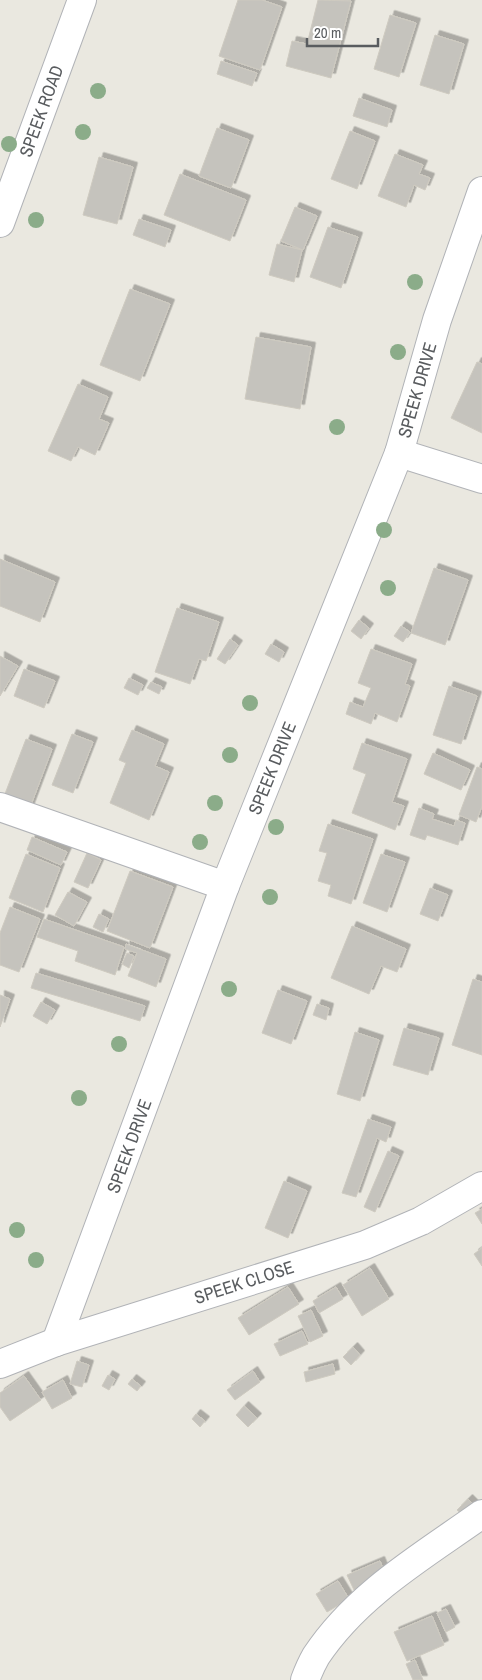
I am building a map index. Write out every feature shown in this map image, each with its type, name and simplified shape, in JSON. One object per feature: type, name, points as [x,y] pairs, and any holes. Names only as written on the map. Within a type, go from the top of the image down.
[{"type":"street","name":"SPEEK ROAD","points":[[0,223],[82,0]]},
{"type":"street","name":"SPEEK DRIVE","points":[[56,1342],[225,886],[399,453],[437,320],[482,192]]},
{"type":"street","points":[[399,453],[482,479]]},
{"type":"street","points":[[0,807],[225,886]]},
{"type":"street","name":"SPEEK CLOSE","points":[[0,1364],[56,1342],[364,1245],[421,1221],[482,1186]]},
{"type":"street","points":[[304,1680],[316,1656],[352,1612],[415,1559],[482,1514]]},
{"type":"building","points":[[238,0],[262,0],[282,7],[260,70],[219,56]]},
{"type":"building","points":[[318,0],[351,1],[331,78],[286,66],[292,41],[307,44]]},
{"type":"building","points":[[390,15],[416,23],[399,77],[374,69]]},
{"type":"building","points":[[435,35],[464,44],[449,94],[420,85]]},
{"type":"building","points":[[221,61],[257,73],[252,86],[217,74]]},
{"type":"building","points":[[359,98],[392,110],[387,127],[353,116]]},
{"type":"building","points":[[217,128],[249,140],[231,188],[199,176]]},
{"type":"building","points":[[350,131],[375,141],[357,189],[331,179]]},
{"type":"building","points":[[395,154],[423,165],[419,174],[430,178],[425,190],[414,185],[406,207],[378,196]]},
{"type":"building","points":[[99,157],[133,167],[117,224],[83,215]]},
{"type":"building","points":[[180,174],[246,200],[230,241],[164,215]]},
{"type":"building","points":[[295,207],[317,216],[303,250],[281,241]]},
{"type":"building","points":[[139,219],[171,230],[165,247],[133,235]]},
{"type":"building","points":[[328,227],[358,237],[341,288],[310,277]]},
{"type":"building","points":[[277,244],[302,250],[294,282],[269,275]]},
{"type":"building","points":[[130,289],[170,304],[140,381],[100,365]]},
{"type":"building","points":[[256,337],[311,347],[300,409],[245,399]]},
{"type":"building","points":[[477,362],[482,364],[482,433],[451,418]]},
{"type":"building","points":[[78,384],[108,397],[99,419],[109,423],[95,455],[78,447],[71,461],[48,451]]},
{"type":"building","points":[[0,559],[55,582],[40,622],[0,606]]},
{"type":"building","points":[[434,568],[468,580],[445,645],[411,633]]},
{"type":"building","points":[[177,608],[219,622],[206,661],[199,659],[190,684],[155,672]]},
{"type":"building","points":[[359,620],[369,628],[361,639],[351,631]]},
{"type":"building","points":[[401,626],[410,632],[403,642],[394,636]]},
{"type":"building","points":[[230,639],[238,645],[225,664],[217,659]]},
{"type":"building","points":[[271,644],[284,652],[279,662],[265,654]]},
{"type":"building","points":[[371,649],[412,664],[405,684],[410,686],[397,722],[375,713],[371,724],[346,714],[350,702],[363,707],[371,688],[358,683]]},
{"type":"building","points":[[0,656],[18,666],[0,696]]},
{"type":"building","points":[[24,669],[55,681],[44,708],[14,696]]},
{"type":"building","points":[[129,678],[143,685],[138,695],[124,688]]},
{"type":"building","points":[[151,682],[162,687],[159,694],[147,688]]},
{"type":"building","points":[[449,686],[477,696],[461,744],[433,735]]},
{"type":"building","points":[[132,730],[164,744],[155,766],[169,772],[149,820],[110,803],[126,763],[119,760]]},
{"type":"building","points":[[72,734],[93,742],[73,793],[52,785]]},
{"type":"building","points":[[26,739],[52,749],[29,810],[3,799]]},
{"type":"building","points":[[362,743],[407,759],[392,802],[404,806],[395,830],[352,813],[366,774],[353,769]]},
{"type":"building","points":[[433,753],[470,770],[461,790],[424,774]]},
{"type":"building","points":[[477,767],[482,769],[482,806],[476,822],[459,815]]},
{"type":"building","points":[[419,808],[434,814],[432,819],[454,826],[456,820],[465,823],[458,845],[427,835],[425,840],[410,835]]},
{"type":"building","points":[[328,824],[373,839],[351,904],[328,896],[331,885],[318,881],[327,853],[319,851]]},
{"type":"building","points":[[32,837],[67,852],[61,865],[27,850]]},
{"type":"building","points":[[87,853],[101,860],[88,888],[74,882]]},
{"type":"building","points":[[26,854],[60,868],[43,912],[9,898]]},
{"type":"building","points":[[381,854],[405,862],[387,912],[363,903]]},
{"type":"building","points":[[130,871],[173,887],[150,948],[107,931]]},
{"type":"building","points":[[430,888],[448,895],[438,921],[420,914]]},
{"type":"building","points":[[68,892],[87,902],[74,926],[55,915]]},
{"type":"building","points":[[10,907],[40,919],[19,972],[0,965],[0,933]]},
{"type":"building","points":[[99,914],[109,919],[103,932],[93,927]]},
{"type":"building","points":[[44,919],[124,947],[115,975],[75,961],[78,951],[37,937]]},
{"type":"building","points":[[352,926],[406,949],[397,972],[381,966],[369,994],[331,978]]},
{"type":"building","points":[[126,944],[166,959],[156,987],[128,976],[137,953],[125,949]]},
{"type":"building","points":[[127,953],[134,956],[129,968],[122,964]]},
{"type":"building","points":[[36,973],[145,1006],[140,1021],[31,988]]},
{"type":"building","points":[[473,979],[482,982],[482,1055],[452,1045]]},
{"type":"building","points":[[278,990],[307,1001],[291,1044],[262,1033]]},
{"type":"building","points":[[0,995],[10,999],[0,1027]]},
{"type":"building","points":[[41,1002],[55,1010],[47,1024],[33,1016]]},
{"type":"building","points":[[317,1004],[329,1008],[326,1020],[313,1015]]},
{"type":"building","points":[[404,1028],[439,1038],[428,1075],[393,1065]]},
{"type":"building","points":[[355,1032],[379,1040],[360,1101],[337,1094]]},
{"type":"building","points":[[368,1119],[391,1127],[386,1142],[377,1138],[356,1197],[342,1193]]},
{"type":"building","points":[[388,1151],[399,1156],[375,1212],[364,1207]]},
{"type":"building","points":[[284,1181],[307,1191],[288,1238],[265,1228]]},
{"type":"building","points":[[482,1209],[482,1224],[475,1213]]},
{"type":"building","points":[[482,1248],[482,1266],[474,1254]]},
{"type":"building","points":[[370,1268],[389,1299],[362,1316],[343,1285]]},
{"type":"building","points":[[288,1287],[299,1304],[249,1335],[238,1318]]},
{"type":"building","points":[[336,1287],[343,1299],[319,1313],[313,1301]]},
{"type":"building","points":[[311,1310],[323,1336],[310,1342],[298,1316]]},
{"type":"building","points":[[302,1331],[308,1344],[280,1356],[274,1344]]},
{"type":"building","points":[[353,1347],[360,1355],[351,1365],[343,1357]]},
{"type":"building","points":[[77,1361],[89,1365],[82,1387],[70,1384]]},
{"type":"building","points":[[333,1364],[335,1374],[306,1382],[304,1372]]},
{"type":"building","points":[[253,1371],[260,1382],[235,1400],[227,1390]]},
{"type":"building","points":[[108,1375],[115,1379],[109,1390],[102,1386]]},
{"type":"building","points":[[24,1376],[41,1400],[10,1421],[0,1407],[0,1393]]},
{"type":"building","points":[[132,1379],[141,1386],[137,1391],[128,1384]]},
{"type":"building","points":[[63,1380],[72,1398],[52,1409],[42,1392]]},
{"type":"building","points":[[244,1406],[257,1418],[248,1427],[236,1415]]},
{"type":"building","points":[[196,1414],[205,1421],[200,1427],[192,1419]]},
{"type":"building","points":[[468,1499],[478,1509],[468,1520],[457,1510]]},
{"type":"building","points":[[380,1561],[386,1576],[354,1590],[347,1575]]},
{"type":"building","points":[[338,1581],[349,1599],[327,1612],[316,1594]]},
{"type":"building","points":[[446,1609],[455,1627],[446,1632],[437,1613]]},
{"type":"building","points":[[432,1616],[444,1645],[407,1661],[394,1632]]},
{"type":"building","points":[[415,1660],[423,1680],[413,1680],[406,1664]]}]
